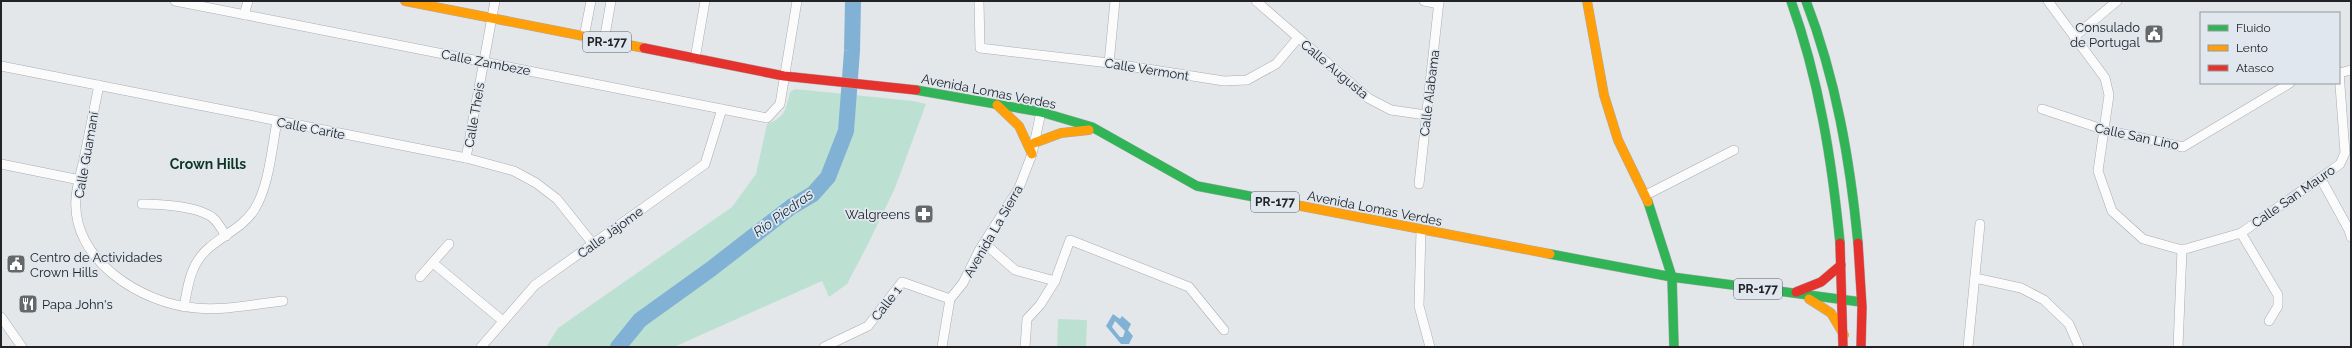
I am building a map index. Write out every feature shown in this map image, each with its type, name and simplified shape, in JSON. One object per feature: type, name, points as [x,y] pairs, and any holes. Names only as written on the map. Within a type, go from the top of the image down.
[{"type":"main road","name":"Avenida Lomas Verdes","points":[[405,1],[784,76],[892,88],[993,103],[1041,112],[1098,131],[1197,186],[1672,277],[1860,302]]},
{"type":"main road","points":[[1587,1],[1604,95],[1618,140],[1646,195],[1672,277],[1674,347]]},
{"type":"main road","points":[[1791,1],[1810,60],[1825,121],[1838,218],[1844,300],[1843,347]]},
{"type":"main road","points":[[1806,1],[1819,33],[1834,83],[1845,139],[1858,237],[1862,347]]},
{"type":"main road","points":[[993,103],[1006,111],[1017,122],[1024,133],[1032,154]]},
{"type":"main road","points":[[1034,143],[1051,135],[1072,131],[1098,131]]},
{"type":"main road","points":[[1796,294],[1815,286],[1830,277],[1841,265]]},
{"type":"main road","points":[[1796,294],[1825,307],[1835,316],[1844,335]]},
{"type":"street","name":"Calle Zambeze","points":[[175,1],[767,118],[780,104],[784,76]]},
{"type":"street","points":[[244,15],[248,1]]},
{"type":"street","name":"Calle Theis","points":[[466,158],[495,1]]},
{"type":"street","points":[[584,37],[591,1]]},
{"type":"street","points":[[604,41],[611,1]]},
{"type":"street","points":[[695,59],[705,1]]},
{"type":"street","points":[[784,76],[797,1]]},
{"type":"street","name":"Calle Vermont","points":[[979,1],[980,48],[1109,63],[1224,81],[1247,80],[1276,64],[1298,38]]},
{"type":"street","points":[[1109,63],[1115,1]]},
{"type":"street","name":"Calle Augusta","points":[[1256,1],[1368,98],[1391,110],[1426,115]]},
{"type":"street","points":[[1424,1],[1439,3]]},
{"type":"street","points":[[2048,1],[2105,78],[2109,95],[2098,171],[2112,211],[2143,239],[2182,250],[2178,347]]},
{"type":"street","points":[[2074,37],[2117,1]]},
{"type":"street","name":"Calle Alabama","points":[[1419,184],[1439,3]]},
{"type":"street","name":"Calle Carite","points":[[1,66],[466,158],[514,171],[536,183],[557,199],[593,244]]},
{"type":"street","points":[[2340,73],[2351,70]]},
{"type":"street","name":"Calle San Lino","points":[[2042,109],[2105,130],[2183,147],[2288,84]]},
{"type":"street","name":"Calle San Mauro","points":[[2182,250],[2241,233],[2321,179],[2340,164],[2345,154],[2340,84]]},
{"type":"street","name":"Calle Guamaní","points":[[99,85],[76,199],[78,219],[83,235],[102,263],[116,277],[137,291],[157,300],[184,307],[206,309],[283,301]]},
{"type":"street","name":"Calle Jájome","points":[[481,347],[536,286],[705,164],[722,109]]},
{"type":"street","name":"Avenida La Sierra","points":[[942,347],[950,299],[963,283],[984,243],[1019,188],[1032,154],[1041,112]]},
{"type":"street","points":[[184,307],[190,275],[199,258],[210,247],[246,222],[262,196],[277,121]]},
{"type":"street","points":[[1646,195],[1734,150]]},
{"type":"street","points":[[1,164],[80,180]]},
{"type":"street","points":[[2321,179],[2349,230],[2351,237]]},
{"type":"street","points":[[142,204],[159,204],[200,211],[212,218],[226,236]]},
{"type":"street","points":[[1968,347],[1980,224]]},
{"type":"street","points":[[1421,230],[1419,306],[1430,347]]},
{"type":"street","points":[[2241,233],[2278,295],[2278,306],[2269,321]]},
{"type":"street","points":[[1024,347],[1027,319],[1040,305],[1055,280],[1070,240],[1189,287],[1224,330]]},
{"type":"street","points":[[984,243],[1016,270],[1055,280]]},
{"type":"street","points":[[420,277],[449,244]]},
{"type":"street","points":[[433,263],[503,321]]},
{"type":"street","points":[[1975,278],[2021,288],[2044,300],[2069,324],[2079,347]]},
{"type":"street","name":"Calle 1","points":[[824,347],[868,326],[902,282],[950,299]]},
{"type":"street","points":[[1,317],[22,347]]},
{"type":"green space","points":[[795,89],[913,101],[926,104],[895,188],[847,284],[829,297],[822,281],[674,347],[546,347],[558,328],[732,207],[756,174],[767,124],[773,122],[781,116],[786,108],[790,92]]},
{"type":"green space","points":[[1058,319],[1087,320],[1086,347],[1057,347]]},
{"type":"water","points":[[1113,314],[1120,319],[1122,316],[1131,324],[1128,330],[1133,336],[1129,344],[1121,344],[1106,326]],"holes":[[[1115,321],[1125,331],[1123,337],[1120,337],[1112,327]]]},
{"type":"waterway","name":"Río Piedras","points":[[618,347],[640,320],[711,269],[791,207],[813,194],[828,177],[846,131],[852,51],[853,1]]},
{"type":"traffic: fast","points":[[1791,1],[1801,30],[1817,90],[1833,182],[1840,243]]},
{"type":"traffic: fast","points":[[1806,1],[1817,30],[1834,90],[1851,181],[1858,243]]},
{"type":"traffic: fast","points":[[916,90],[1041,112],[1092,127],[1197,186],[1296,205]]},
{"type":"traffic: fast","points":[[1648,202],[1672,277],[1674,347]]},
{"type":"traffic: fast","points":[[1550,254],[1672,277],[1861,302]]},
{"type":"traffic: slow","points":[[405,1],[644,48]]},
{"type":"traffic: slow","points":[[1587,1],[1604,95],[1618,140],[1648,202]]},
{"type":"traffic: slow","points":[[997,105],[1019,126],[1032,154]]},
{"type":"traffic: slow","points":[[1034,143],[1061,133],[1089,130]]},
{"type":"traffic: slow","points":[[1296,205],[1550,254]]},
{"type":"traffic: slow","points":[[1809,299],[1831,313],[1844,335]]},
{"type":"traffic: jam","points":[[644,48],[784,76],[916,90]]},
{"type":"traffic: jam","points":[[1840,243],[1843,347]]},
{"type":"traffic: jam","points":[[1858,243],[1862,307],[1861,347]]},
{"type":"traffic: jam","points":[[1796,292],[1821,282],[1841,265]]},
{"type":"place","name":"Consulado de Portugal","points":[[2154,34]]},
{"type":"place","name":"Walgreens","points":[[924,214]]},
{"type":"place","name":"Centro de Actividades Crown Hills","points":[[16,264]]},
{"type":"place","name":"Papa John's","points":[[28,304]]},
{"type":"district","name":"Crown Hills","points":[[208,164]]}]
